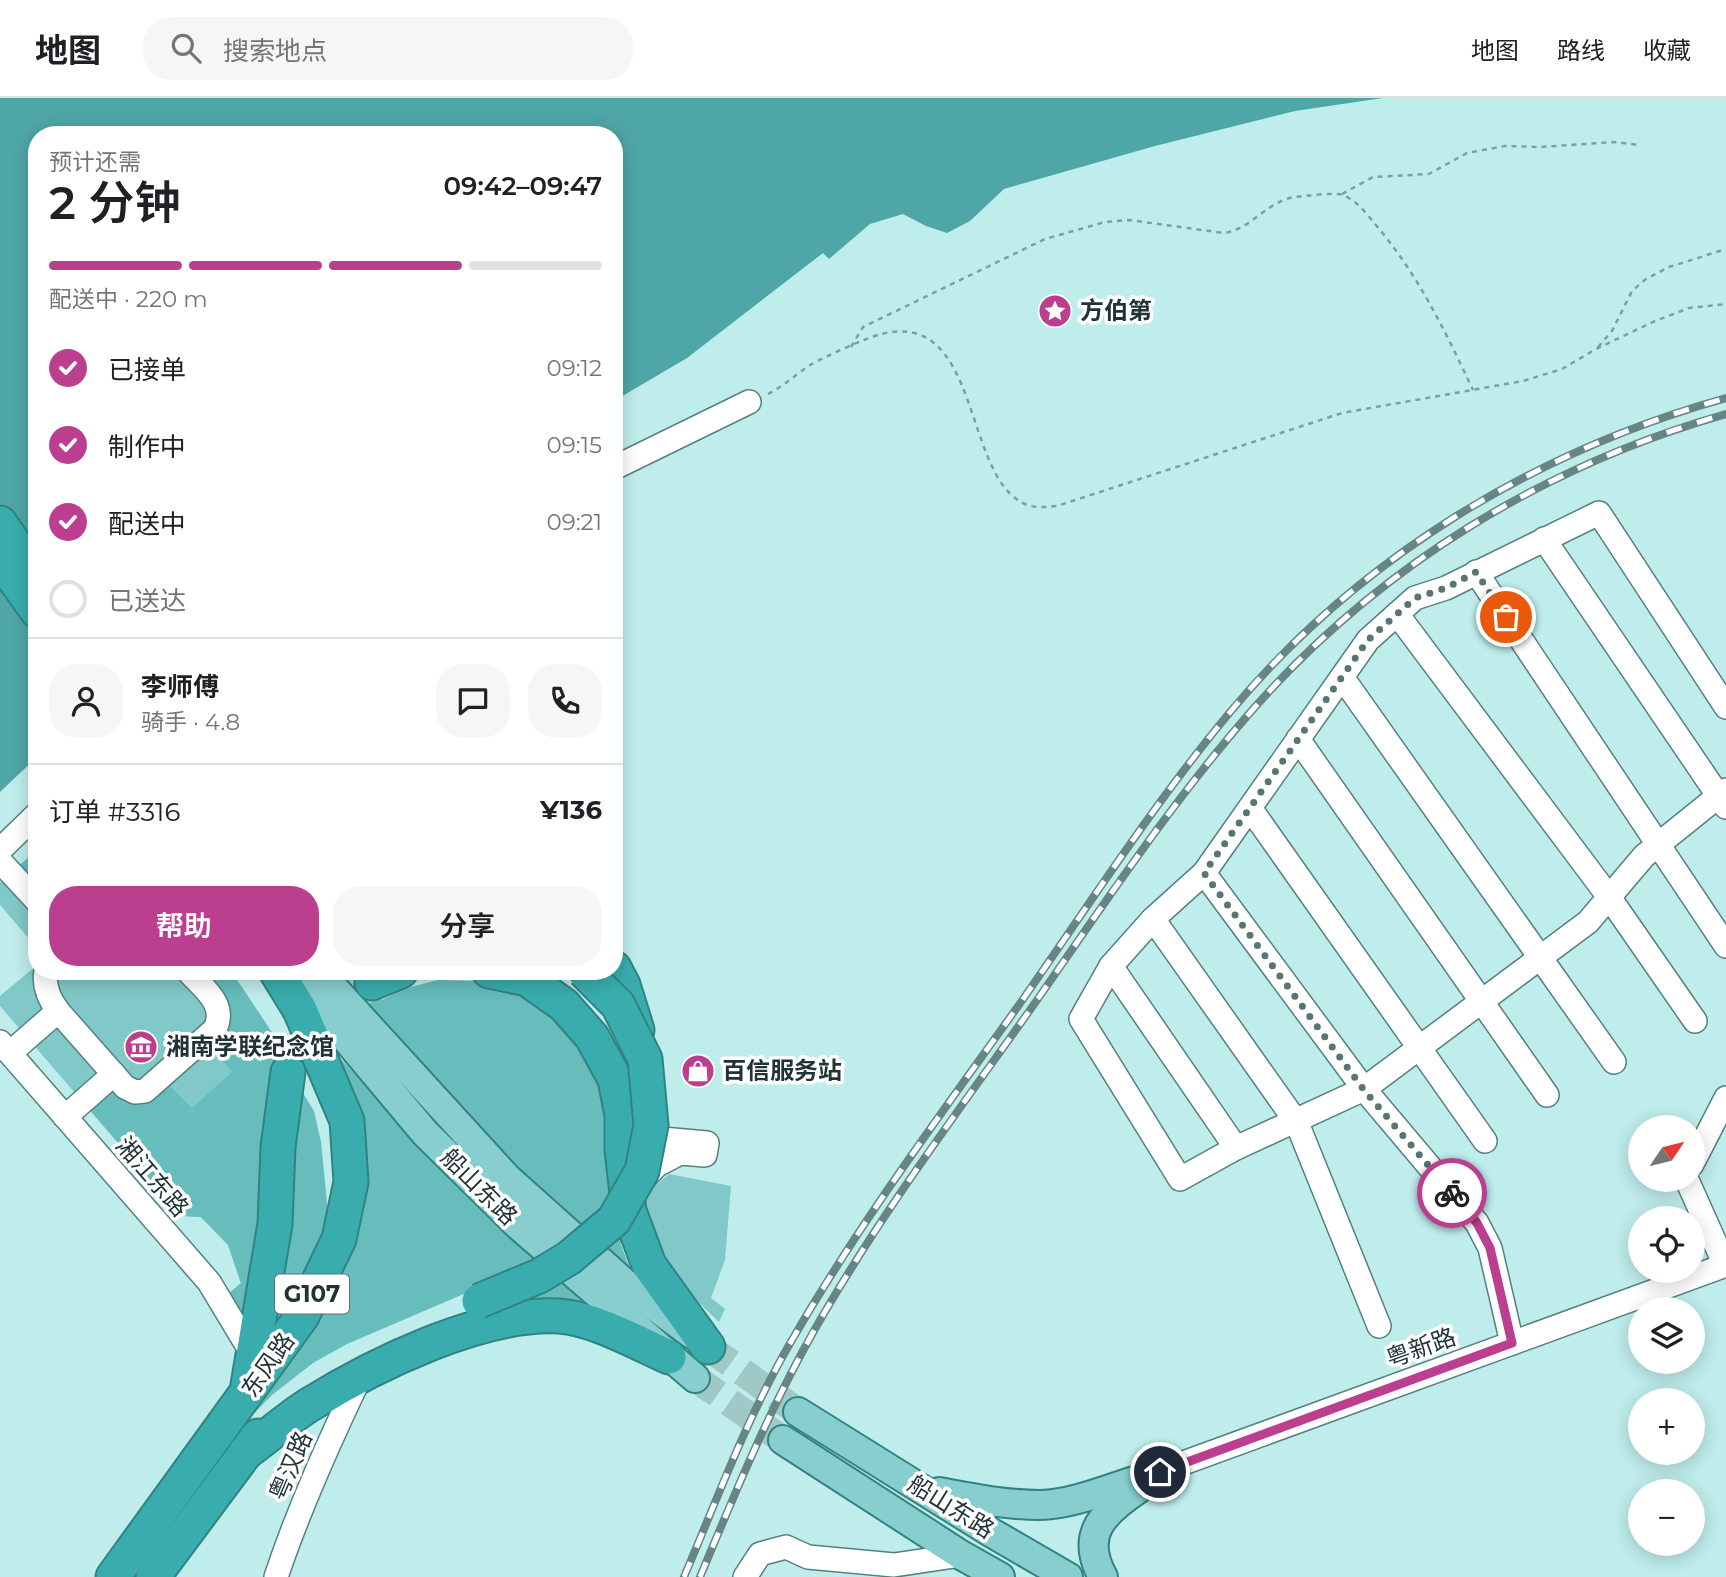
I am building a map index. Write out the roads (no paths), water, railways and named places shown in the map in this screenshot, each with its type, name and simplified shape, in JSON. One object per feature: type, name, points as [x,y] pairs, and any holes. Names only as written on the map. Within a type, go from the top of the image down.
[{"type":"highway","points":[[0,523],[28,564]]},
{"type":"highway","points":[[0,558],[28,598]]},
{"type":"highway","name":"东风路","points":[[113,1577],[246,1397],[302,1316],[339,1239],[351,1182],[346,1121],[300,1010],[282,980]]},
{"type":"highway","points":[[528,980],[564,1004]]},
{"type":"highway","points":[[542,980],[592,1037],[615,1079],[622,1115],[622,1150],[629,1211],[649,1265],[708,1347]]},
{"type":"highway","points":[[593,980],[618,1005],[645,1059]]},
{"type":"highway","points":[[153,1577],[289,1396],[344,1360],[539,1276],[569,1258],[614,1220],[642,1171],[651,1125],[645,1059],[620,980]]},
{"type":"highway","points":[[246,1397],[275,1224],[278,1147],[288,1072]]},
{"type":"highway","points":[[245,1453],[308,1406],[360,1377],[438,1340],[505,1320],[560,1316],[603,1328],[669,1357]]},
{"type":"main road","name":"船山东路","points":[[297,980],[425,1133],[518,1225],[695,1378]]},
{"type":"main road","name":"船山东路","points":[[325,980],[507,1178],[630,1287],[708,1347]]},
{"type":"main road","name":"船山东路","points":[[798,1412],[1068,1577]]},
{"type":"main road","name":"船山东路","points":[[783,1440],[961,1555],[1000,1577]]},
{"type":"main road","points":[[921,1488],[991,1502],[1043,1505],[1136,1485]]},
{"type":"main road","points":[[1103,1577],[1097,1565],[1093,1545],[1098,1524],[1136,1485]]},
{"type":"street","points":[[623,464],[749,402]]},
{"type":"street","points":[[1544,539],[1724,797],[1644,856],[1588,922],[1364,1090],[1236,1148],[1180,1179],[1082,1019],[1111,966],[1153,919],[1204,873],[1368,640],[1415,598],[1446,588],[1476,572],[1544,539],[1599,513],[1726,707]]},
{"type":"street","points":[[1476,572],[1726,946]]},
{"type":"street","points":[[1397,614],[1609,897],[1695,1021]]},
{"type":"street","points":[[1342,677],[1614,1062]]},
{"type":"street","points":[[1298,739],[1547,1095]]},
{"type":"street","points":[[1250,808],[1485,1141]]},
{"type":"street","points":[[0,850],[28,823]]},
{"type":"street","points":[[0,861],[28,891]]},
{"type":"street","points":[[1204,873],[1364,1090],[1477,1223],[1490,1248],[1512,1343]]},
{"type":"street","points":[[1153,919],[1296,1121],[1379,1326]]},
{"type":"street","points":[[1111,966],[1236,1148]]},
{"type":"street","points":[[45,980],[49,999],[58,1011],[125,1087],[135,1092],[145,1091],[215,1029],[220,1019],[219,1007],[196,980]]},
{"type":"street","points":[[5,1047],[58,1011]]},
{"type":"street","name":"湘江东路","points":[[5,1047],[209,1282],[253,1355]]},
{"type":"street","points":[[65,1117],[114,1074]]},
{"type":"street","points":[[1705,1139],[1726,1098]]},
{"type":"street","points":[[622,1115],[639,1128],[662,1139],[707,1143],[705,1155],[680,1153],[657,1165],[638,1184],[629,1211]]},
{"type":"street","points":[[1693,1192],[1726,1265]]},
{"type":"street","name":"粤新路","points":[[1136,1485],[1726,1265]]},
{"type":"street","name":"粤新路","points":[[1136,1485],[1726,1277]]},
{"type":"street","name":"粤汉路","points":[[276,1577],[290,1535],[360,1377]]},
{"type":"street","points":[[746,1577],[760,1554],[786,1547],[808,1557],[894,1565],[961,1555]]},
{"type":"tunnel","points":[[288,1072],[300,1038],[332,1007],[372,983]]},
{"type":"tunnel","points":[[708,1347],[798,1412]]},
{"type":"tunnel","points":[[695,1378],[783,1440]]},
{"type":"railway","points":[[684,1577],[761,1397],[845,1253],[1149,818],[1231,711],[1281,656],[1335,605],[1394,559],[1455,517],[1519,480],[1586,448],[1655,420],[1726,398]]},
{"type":"railway","points":[[700,1577],[783,1389],[815,1329],[865,1247],[918,1167],[1138,855],[1255,707],[1304,656],[1356,609],[1411,566],[1470,527],[1530,492],[1594,461],[1659,435],[1726,414]]},
{"type":"place","name":"方伯第","points":[[1055,311]]},
{"type":"place","name":"湘南学联纪念馆","points":[[141,1047]]},
{"type":"place","name":"百信服务站","points":[[698,1071]]}]
